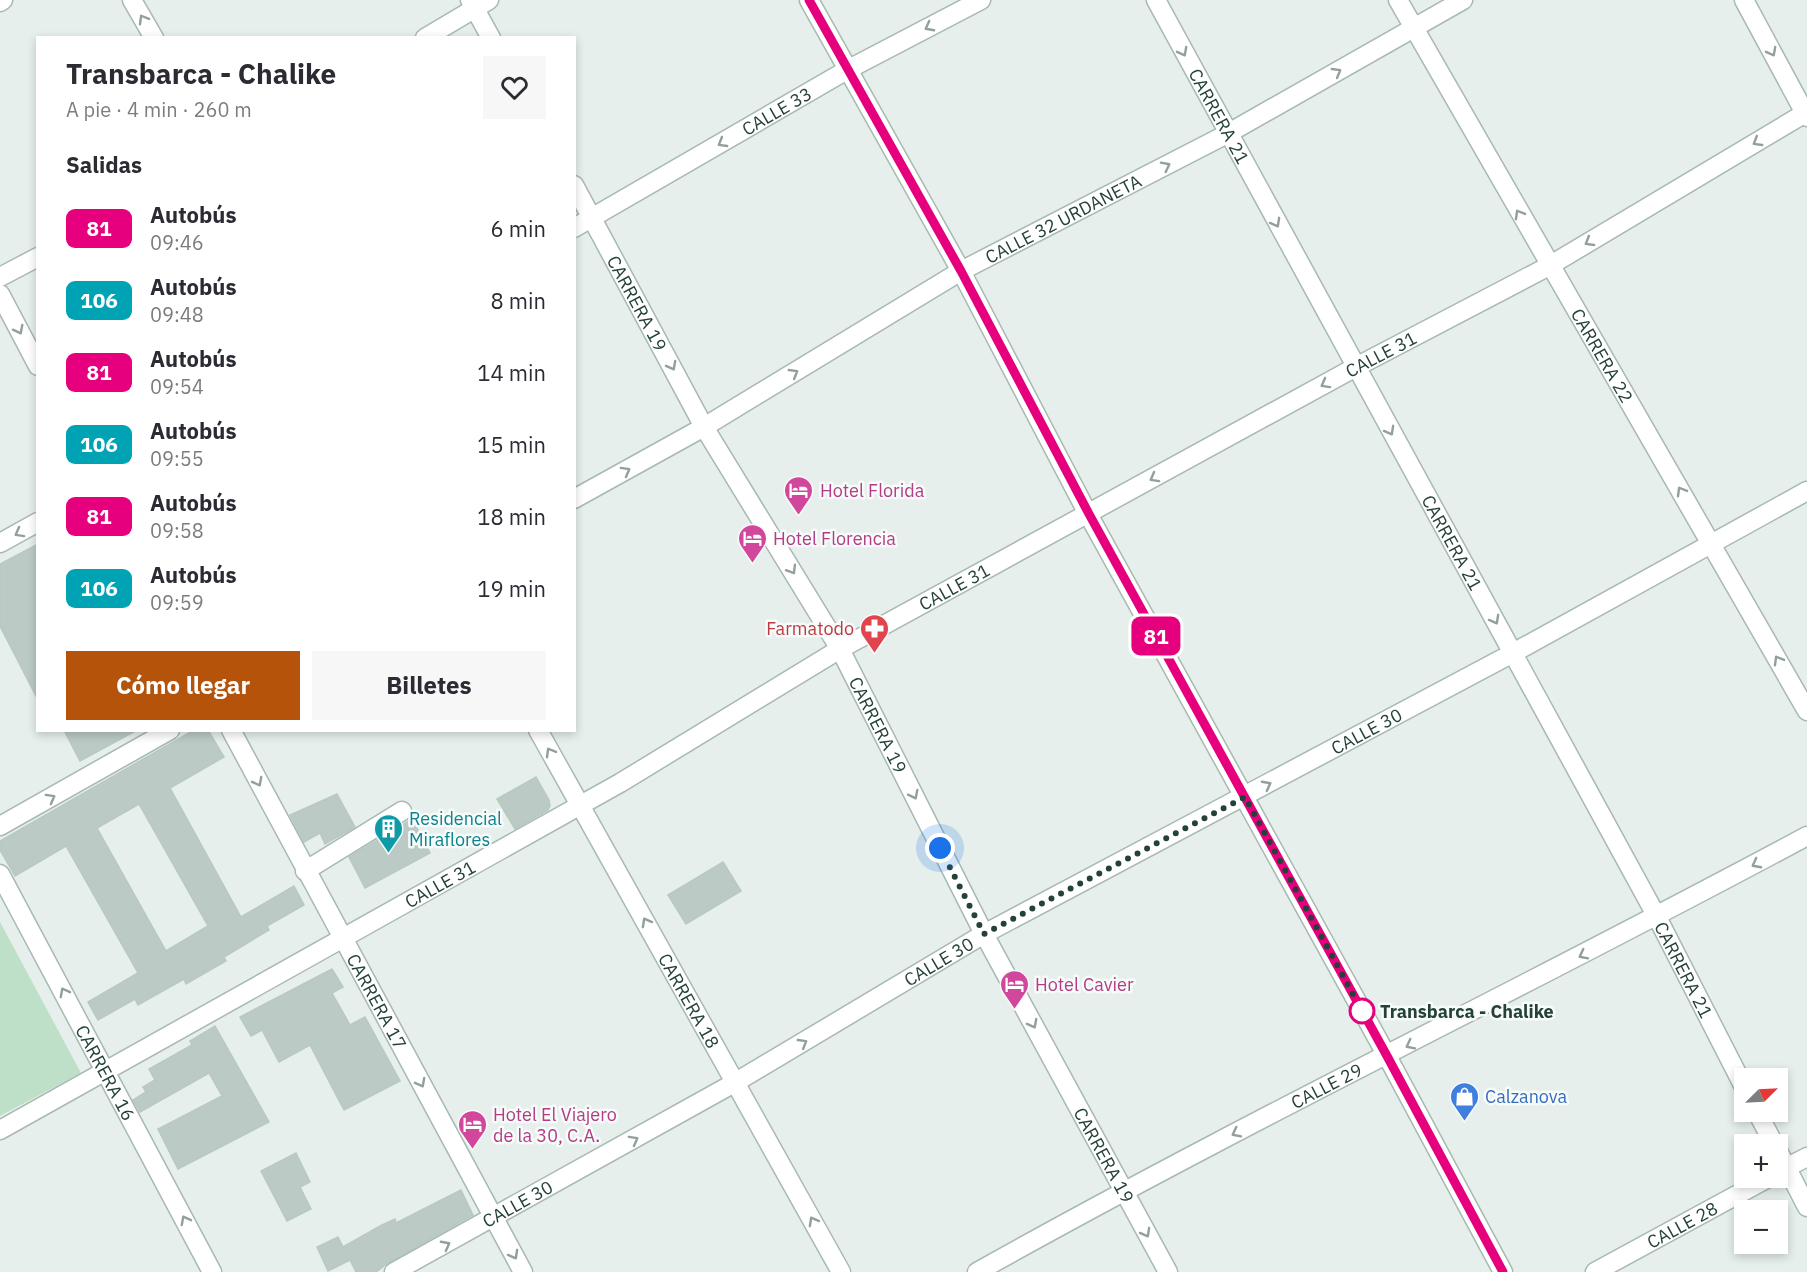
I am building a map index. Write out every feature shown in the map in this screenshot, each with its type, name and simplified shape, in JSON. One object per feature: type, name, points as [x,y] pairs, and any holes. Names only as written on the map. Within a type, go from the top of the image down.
[{"type":"street","points":[[132,0],[153,36]]},
{"type":"street","points":[[809,0],[961,271],[1089,514],[1503,1272]]},
{"type":"street","name":"CALLE 33","points":[[576,227],[847,70],[981,0]]},
{"type":"street","name":"CARRERA 21","points":[[1156,0],[1354,368],[1657,917],[1734,1068]]},
{"type":"street","name":"CARRERA 22","points":[[1398,0],[1549,266],[1712,542],[1807,711]]},
{"type":"street","name":"CALLE 32 URDANETA","points":[[576,498],[704,427],[961,271],[1227,134],[1463,0]]},
{"type":"street","points":[[1744,0],[1806,114]]},
{"type":"street","points":[[428,36],[478,3],[490,36]]},
{"type":"street","name":"CALLE 31","points":[[0,1130],[580,804],[840,650],[1354,368],[1549,266],[1806,114]]},
{"type":"street","name":"CARRERA 19","points":[[576,188],[704,427],[840,650],[984,934],[1168,1272]]},
{"type":"street","points":[[0,278],[36,258]]},
{"type":"street","points":[[0,294],[36,362]]},
{"type":"street","name":"CALLE 30","points":[[394,1272],[494,1219],[736,1083],[984,934],[1513,653],[1807,490]]},
{"type":"street","points":[[0,543],[36,523]]},
{"type":"street","points":[[0,826],[166,732]]},
{"type":"street","name":"CARRERA 17","points":[[232,732],[523,1272]]},
{"type":"street","name":"CARRERA 18","points":[[539,732],[841,1272]]},
{"type":"street","points":[[305,871],[402,811]]},
{"type":"street","name":"CALLE 29","points":[[977,1272],[1122,1191],[1657,917],[1807,836]]},
{"type":"street","name":"CARRERA 16","points":[[0,874],[212,1272]]},
{"type":"street","points":[[1788,1167],[1807,1157]]},
{"type":"street","points":[[1788,1179],[1807,1207]]},
{"type":"street","name":"CALLE 28","points":[[1595,1272],[1750,1188]]},
{"type":"green space","points":[[0,922],[81,1073],[0,1116]]},
{"type":"building","points":[[36,545],[36,696],[0,626],[0,564]]},
{"type":"building","points":[[65,732],[133,732],[80,761]]},
{"type":"building","points":[[191,732],[209,732],[224,757],[170,788],[241,917],[294,886],[304,905],[267,926],[269,930],[224,957],[226,961],[186,984],[184,979],[138,1005],[135,999],[98,1020],[88,1002],[138,973],[66,846],[15,876],[0,850],[0,841]],"holes":[[[139,804],[208,926],[166,951],[97,828]]]},
{"type":"building","points":[[536,777],[550,806],[548,810],[515,829],[497,799]]},
{"type":"building","points":[[337,794],[355,827],[325,844],[320,833],[304,842],[290,815]]},
{"type":"building","name":"Residencial Miraflores","points":[[412,819],[430,853],[365,888],[349,857]]},
{"type":"building","points":[[723,862],[741,891],[686,924],[668,895]]},
{"type":"building","points":[[332,969],[343,987],[332,993],[350,1025],[365,1017],[400,1081],[344,1110],[310,1045],[279,1062],[262,1030],[251,1036],[240,1017]]},
{"type":"building","points":[[215,1026],[269,1122],[178,1169],[158,1129],[222,1096],[209,1073],[140,1112],[133,1100],[146,1092],[143,1087],[155,1080],[149,1069],[192,1045],[190,1041]]},
{"type":"building","points":[[296,1153],[310,1182],[300,1187],[311,1209],[287,1221],[261,1171]]},
{"type":"building","points":[[461,1190],[473,1215],[389,1262],[376,1272],[356,1272],[350,1260],[328,1271],[317,1247],[338,1237],[343,1247],[382,1225],[395,1219],[396,1223]]},
{"type":"bus line","name":"81","points":[[809,0],[961,271],[1089,514],[1503,1272]]},
{"type":"place","name":"Hotel Florida","points":[[799,516]]},
{"type":"place","name":"Hotel Florencia","points":[[752,564]]},
{"type":"place","name":"Farmatodo","points":[[875,654]]},
{"type":"place","name":"Residencial Miraflores","points":[[388,854]]},
{"type":"place","name":"Hotel Cavier","points":[[1014,1010]]},
{"type":"place","name":"Transbarca - Chalike","points":[[1362,1011]]},
{"type":"place","name":"Calzanova","points":[[1464,1122]]},
{"type":"place","name":"Hotel El Viajero de la 30, C.A.","points":[[472,1150]]},
{"type":"route","points":[[940,848],[984,934],[1245,797],[1365,1016],[1362,1011]]}]
